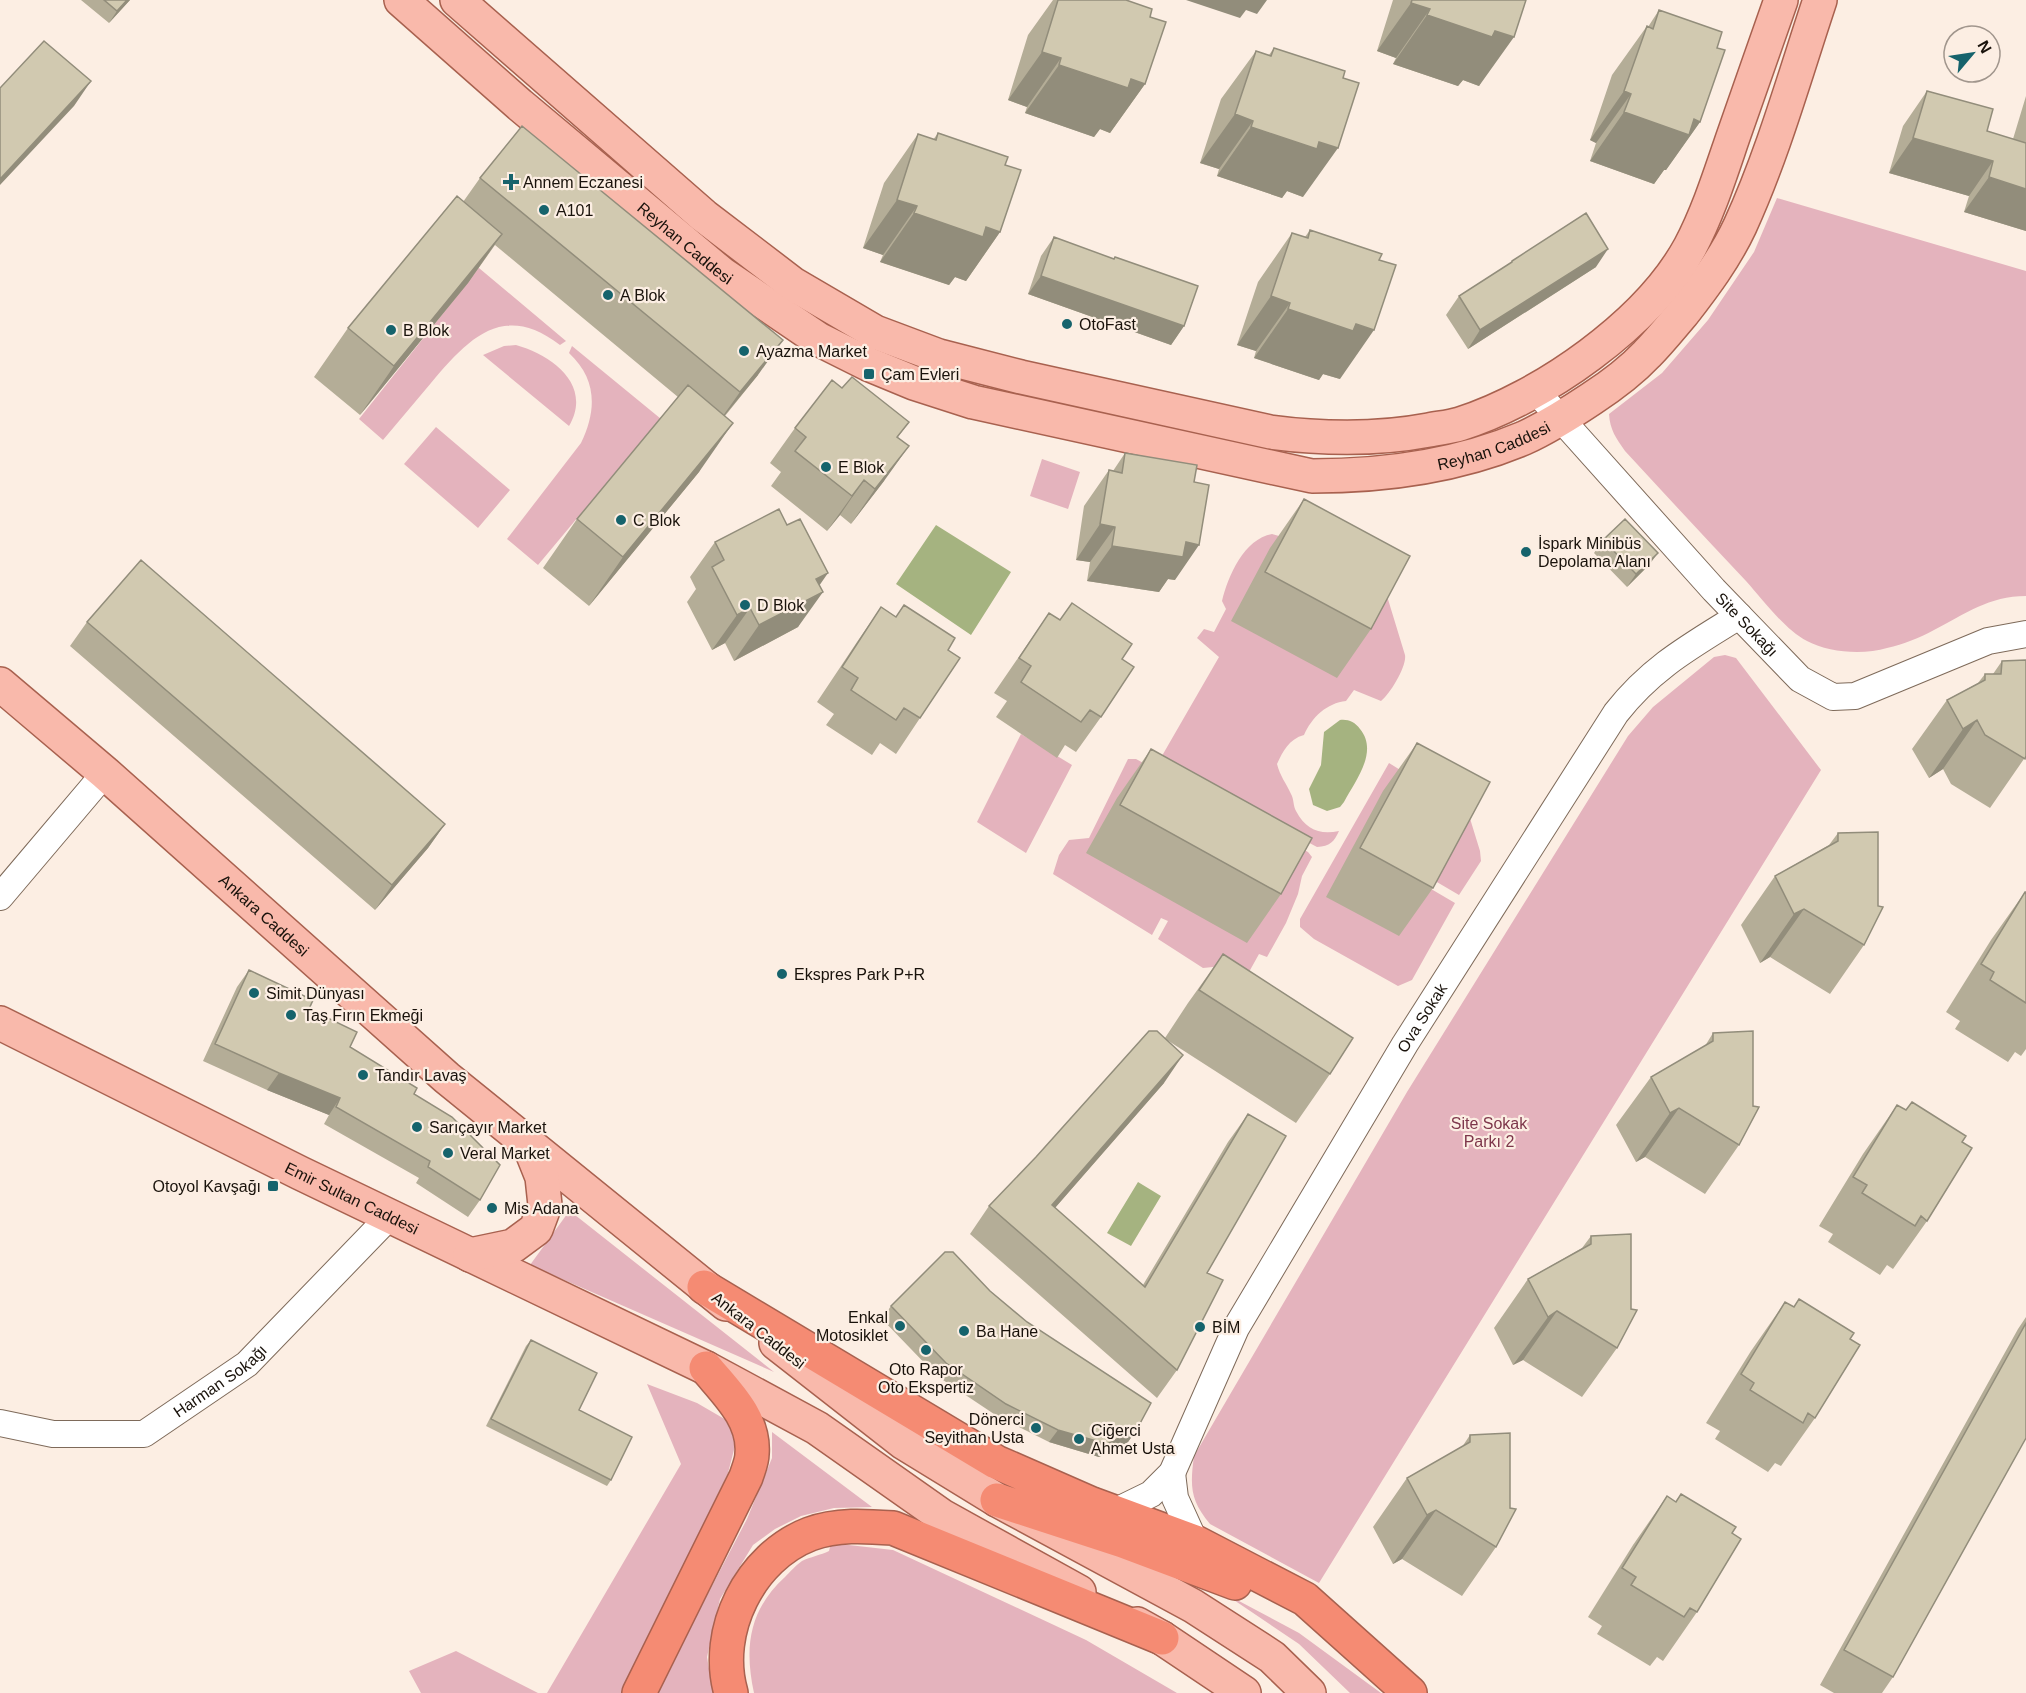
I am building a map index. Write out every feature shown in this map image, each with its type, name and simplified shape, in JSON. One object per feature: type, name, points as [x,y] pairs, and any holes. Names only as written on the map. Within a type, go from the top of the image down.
[{"type":"highway","points":[[704,1287],[996,1462],[1114,1512],[1195,1542],[1305,1599],[1410,1693]]},
{"type":"highway","points":[[639,1693],[746,1477],[753,1455],[751,1434],[738,1406],[706,1368]]},
{"type":"highway","points":[[997,1500],[1123,1541],[1280,1600],[1403,1693]]},
{"type":"highway","points":[[731,1693],[726,1677],[730,1629],[739,1602],[753,1578],[779,1551],[811,1534],[854,1525],[892,1528],[1162,1638]]},
{"type":"main road","name":"Reyhan Caddesi","points":[[401,0],[520,105],[680,240],[745,291],[818,339],[868,364],[914,383],[973,402],[1312,476],[1358,476],[1413,469],[1476,454],[1524,438],[1610,387],[1646,355],[1711,276],[1740,226],[1762,171],[1820,0]]},
{"type":"main road","name":"Reyhan Caddesi","points":[[457,0],[704,216],[793,284],[875,332],[939,356],[1021,377],[1270,432],[1311,438],[1384,436],[1459,425],[1535,390],[1600,348],[1633,318],[1664,284],[1683,258],[1711,202],[1781,0]]},
{"type":"main road","points":[[1755,74],[1791,86]]},
{"type":"main road","points":[[1014,411],[1021,377]]},
{"type":"main road","name":"Ankara Caddesi","points":[[0,684],[105,773],[439,1071],[704,1287],[904,1443],[997,1500],[1192,1606],[1272,1657],[1309,1693]]},
{"type":"main road","name":"Emir Sultan Caddesi","points":[[0,1023],[390,1216],[706,1368],[817,1428],[942,1516],[1162,1638],[1244,1693]]},
{"type":"main road","name":"Ankara Caddesi","points":[[470,1255],[513,1245],[536,1229],[545,1205],[542,1177],[530,1146]]},
{"type":"street","name":"Site Sokağı","points":[[1535,390],[1739,616],[1800,679],[1833,697],[1855,696],[1988,641],[2026,634]]},
{"type":"street","name":"Ova Sokak","points":[[1114,1512],[1151,1494],[1172,1473],[1236,1328],[1405,1044],[1616,713],[1634,690],[1661,666],[1739,616]]},
{"type":"street","points":[[0,897],[105,773]]},
{"type":"street","name":"Harman Sokağı","points":[[0,1423],[52,1434],[144,1434],[248,1364],[390,1216]]},
{"type":"street","points":[[1172,1473],[1175,1498],[1195,1542]]},
{"type":"green space","points":[[1777,198],[2026,271],[2026,596],[2000,599],[1989,603],[1917,638],[1878,650],[1847,652],[1816,645],[1799,636],[1783,622],[1619,442],[1612,429],[1609,414],[1662,373],[1708,320],[1754,252]]},
{"type":"green space","points":[[467,258],[566,341],[560,345],[540,332],[521,326],[504,326],[488,331],[459,352],[383,440],[359,419],[468,282]]},
{"type":"green space","points":[[516,345],[543,356],[565,374],[576,397],[575,411],[569,426],[483,355],[504,346]]},
{"type":"green space","points":[[572,346],[705,455],[699,461],[655,425],[538,565],[507,539],[581,443],[586,431],[592,407],[592,395],[585,373],[569,353]]},
{"type":"green space","points":[[436,427],[510,490],[478,528],[404,464]]},
{"type":"green space","points":[[1042,459],[1080,472],[1068,509],[1030,496]]},
{"type":"green space","points":[[1272,534],[1366,561],[1387,596],[1405,655],[1397,680],[1381,701],[1354,690],[1346,701],[1339,702],[1321,712],[1311,722],[1304,735],[1294,739],[1287,746],[1277,764],[1292,796],[1295,809],[1304,823],[1314,830],[1339,831],[1331,843],[1317,847],[1166,767],[1159,761],[1219,657],[1197,638],[1204,629],[1214,632],[1226,609],[1222,601],[1228,581],[1245,551],[1262,537]]},
{"type":"green space","name":"Site Sokak Parkı 2","points":[[1725,655],[1736,658],[1821,770],[1319,1583],[1210,1524],[1198,1507],[1193,1492],[1194,1456],[1407,1092],[1628,736],[1653,707],[1714,657]]},
{"type":"green space","points":[[1021,734],[1072,765],[1026,853],[977,822]]},
{"type":"green space","points":[[1128,759],[1136,759],[1308,852],[1312,857],[1302,876],[1298,894],[1286,923],[1267,957],[1259,954],[1244,981],[1223,966],[1203,968],[1158,939],[1168,921],[1161,918],[1152,935],[1053,874],[1059,855],[1069,840],[1089,838]]},
{"type":"green space","points":[[1389,763],[1468,812],[1481,861],[1459,895],[1430,878],[1426,886],[1455,903],[1412,980],[1398,986],[1314,939],[1300,927],[1300,919]]},
{"type":"green space","points":[[570,1211],[774,1372],[530,1265]]},
{"type":"green space","points":[[647,1384],[697,1403],[728,1421],[736,1442],[728,1473],[624,1693],[547,1693],[681,1464]]},
{"type":"green space","points":[[772,1432],[872,1507],[834,1508],[801,1516],[775,1529],[753,1545],[720,1599],[707,1657],[713,1693],[656,1693],[747,1519],[772,1458]]},
{"type":"green space","points":[[831,1543],[893,1550],[1086,1640],[1177,1693],[754,1693],[750,1645],[757,1616],[773,1590],[798,1564],[829,1551]]},
{"type":"green space","points":[[1222,1592],[1299,1633],[1381,1693],[1350,1693],[1299,1644]]},
{"type":"green space","points":[[456,1651],[538,1693],[421,1693],[409,1671]]},
{"type":"shaded area","points":[[936,525],[1011,572],[971,635],[896,584]]},
{"type":"shaded area","points":[[1340,720],[1356,724],[1360,729],[1367,747],[1366,757],[1359,776],[1344,802],[1340,807],[1327,811],[1313,805],[1309,789],[1321,765],[1324,732]]},
{"type":"shaded area","points":[[1138,1182],[1161,1196],[1131,1246],[1107,1233]]},
{"type":"building","points":[[104,0],[127,0],[117,11]]},
{"type":"building","points":[[1058,0],[1126,0],[1152,9],[1150,17],[1166,22],[1145,84],[1131,79],[1128,88],[1059,65],[1061,58],[1042,52]]},
{"type":"building","points":[[1412,0],[1526,0],[1514,37],[1495,31],[1492,37],[1427,15],[1430,9],[1411,3]]},
{"type":"building","points":[[1659,10],[1722,32],[1717,48],[1725,50],[1700,122],[1694,119],[1689,135],[1624,112],[1631,94],[1624,91],[1647,26],[1653,29]]},
{"type":"building","points":[[44,41],[91,81],[0,179],[0,88]]},
{"type":"building","points":[[1274,48],[1345,71],[1343,78],[1359,83],[1338,148],[1319,142],[1317,149],[1251,127],[1253,121],[1235,114],[1256,51],[1271,56]]},
{"type":"building","points":[[1927,91],[1993,109],[1987,131],[2026,143],[2026,189],[1989,177],[1993,161],[1913,138]]},
{"type":"building","points":[[522,126],[783,340],[740,392],[480,178]]},
{"type":"building","points":[[938,133],[1008,157],[1005,165],[1021,170],[1000,232],[986,227],[983,237],[914,213],[917,206],[897,200],[918,134],[936,140]]},
{"type":"building","points":[[457,196],[502,234],[394,366],[348,328]]},
{"type":"building","points":[[1586,213],[1608,249],[1480,330],[1459,296]]},
{"type":"building","points":[[1310,230],[1382,254],[1379,260],[1396,265],[1374,330],[1356,324],[1353,331],[1288,309],[1290,303],[1271,296],[1292,233],[1308,238]]},
{"type":"building","points":[[1054,237],[1198,286],[1184,326],[1041,276]]},
{"type":"building","points":[[852,377],[909,422],[897,437],[909,446],[875,489],[864,480],[852,496],[795,451],[806,437],[795,428],[832,380],[842,388]]},
{"type":"building","name":"C Blok","points":[[688,385],[733,423],[623,557],[577,519]]},
{"type":"building","points":[[1125,453],[1197,465],[1194,482],[1209,485],[1199,545],[1186,542],[1183,557],[1112,546],[1115,527],[1100,524],[1109,470],[1122,473]]},
{"type":"building","points":[[1304,499],[1410,556],[1371,629],[1265,572]]},
{"type":"building","points":[[779,509],[787,525],[800,519],[828,573],[816,579],[823,592],[759,625],[750,608],[737,615],[712,567],[724,560],[715,542]]},
{"type":"building","points":[[1625,519],[1658,553],[1636,574],[1603,540]]},
{"type":"building","points":[[141,560],[445,824],[392,885],[87,622]]},
{"type":"building","points":[[1072,603],[1132,644],[1122,659],[1134,667],[1101,717],[1090,710],[1081,722],[1021,682],[1031,666],[1019,658],[1049,613],[1060,620]]},
{"type":"building","points":[[904,605],[955,638],[948,650],[960,658],[920,718],[904,708],[896,720],[851,690],[858,678],[842,667],[881,607],[896,617]]},
{"type":"building","points":[[2026,660],[2025,759],[1985,735],[1977,720],[1963,729],[1947,700],[1985,680],[1985,674],[2001,674],[2002,661]]},
{"type":"building","points":[[1417,743],[1490,782],[1433,888],[1360,848]]},
{"type":"building","points":[[1151,749],[1312,838],[1281,894],[1120,805]]},
{"type":"building","points":[[1878,832],[1878,906],[1883,907],[1864,945],[1804,909],[1794,914],[1775,876],[1838,841],[1838,833]]},
{"type":"building","points":[[2025,892],[2026,1003],[1990,980],[1994,972],[1981,964]]},
{"type":"building","points":[[1223,954],[1353,1038],[1330,1074],[1199,990]]},
{"type":"building","points":[[249,970],[313,1000],[309,1009],[357,1032],[350,1047],[417,1088],[414,1094],[452,1117],[500,1165],[480,1200],[428,1167],[430,1161],[336,1107],[340,1098],[215,1044]]},
{"type":"building","points":[[1149,1031],[1157,1031],[1183,1055],[1052,1205],[1145,1287],[1248,1114],[1286,1136],[1207,1273],[1223,1280],[1177,1370],[989,1206]]},
{"type":"building","points":[[1753,1031],[1753,1106],[1759,1107],[1739,1145],[1679,1108],[1670,1113],[1651,1077],[1713,1041],[1713,1033]]},
{"type":"building","points":[[1912,1102],[1966,1136],[1962,1142],[1972,1148],[1927,1221],[1921,1216],[1915,1226],[1862,1193],[1867,1185],[1853,1177],[1897,1105],[1906,1110]]},
{"type":"building","points":[[1631,1234],[1631,1309],[1637,1310],[1617,1348],[1557,1311],[1548,1317],[1528,1279],[1591,1244],[1591,1236]]},
{"type":"building","points":[[945,1252],[953,1252],[990,1291],[1027,1322],[1151,1403],[1137,1429],[1107,1444],[1058,1430],[1006,1404],[946,1363],[891,1306]]},
{"type":"building","points":[[1799,1299],[1854,1333],[1850,1339],[1860,1345],[1815,1418],[1808,1413],[1803,1423],[1750,1390],[1754,1383],[1741,1374],[1785,1302],[1794,1307]]},
{"type":"building","points":[[2026,1323],[2026,1438],[1893,1677],[1844,1650]]},
{"type":"building","points":[[531,1340],[597,1373],[579,1410],[632,1437],[611,1480],[491,1419]]},
{"type":"building","points":[[1510,1433],[1510,1508],[1516,1509],[1496,1547],[1436,1510],[1427,1515],[1407,1478],[1470,1442],[1470,1435]]},
{"type":"building","points":[[1681,1494],[1736,1527],[1732,1533],[1741,1539],[1697,1612],[1690,1608],[1684,1617],[1631,1585],[1636,1577],[1622,1568],[1667,1496],[1676,1502]]},
{"type":"place","name":"Annem Eczanesi","points":[[511,182]]},
{"type":"place","name":"A101","points":[[544,210]]},
{"type":"place","name":"A Blok","points":[[608,295]]},
{"type":"place","name":"OtoFast","points":[[1067,324]]},
{"type":"place","name":"B Blok","points":[[391,330]]},
{"type":"place","name":"Ayazma Market","points":[[744,351]]},
{"type":"place","name":"Çam Evleri","points":[[869,374]]},
{"type":"place","name":"E Blok","points":[[826,467]]},
{"type":"place","name":"C Blok","points":[[621,520]]},
{"type":"place","name":"İspark Minibüs Depolama Alanı","points":[[1526,552]]},
{"type":"place","name":"D Blok","points":[[745,605]]},
{"type":"place","name":"Ekspres Park P+R","points":[[782,974]]},
{"type":"place","name":"Simit Dünyası","points":[[254,993]]},
{"type":"place","name":"Taş Fırın Ekmeği","points":[[291,1015]]},
{"type":"place","name":"Tandır Lavaş","points":[[363,1075]]},
{"type":"place","name":"Sarıçayır Market","points":[[417,1127]]},
{"type":"place","name":"Veral Market","points":[[448,1153]]},
{"type":"place","name":"Otoyol Kavşağı","points":[[273,1186]]},
{"type":"place","name":"Mis Adana","points":[[492,1208]]},
{"type":"place","name":"Enkal Motosiklet","points":[[900,1326]]},
{"type":"place","name":"BİM","points":[[1200,1327]]},
{"type":"place","name":"Ba Hane","points":[[964,1331]]},
{"type":"place","name":"Oto Rapor Oto Ekspertiz","points":[[926,1350]]},
{"type":"place","name":"Dönerci Seyithan Usta","points":[[1036,1428]]},
{"type":"place","name":"Ciğerci Ahmet Usta","points":[[1079,1439]]}]
